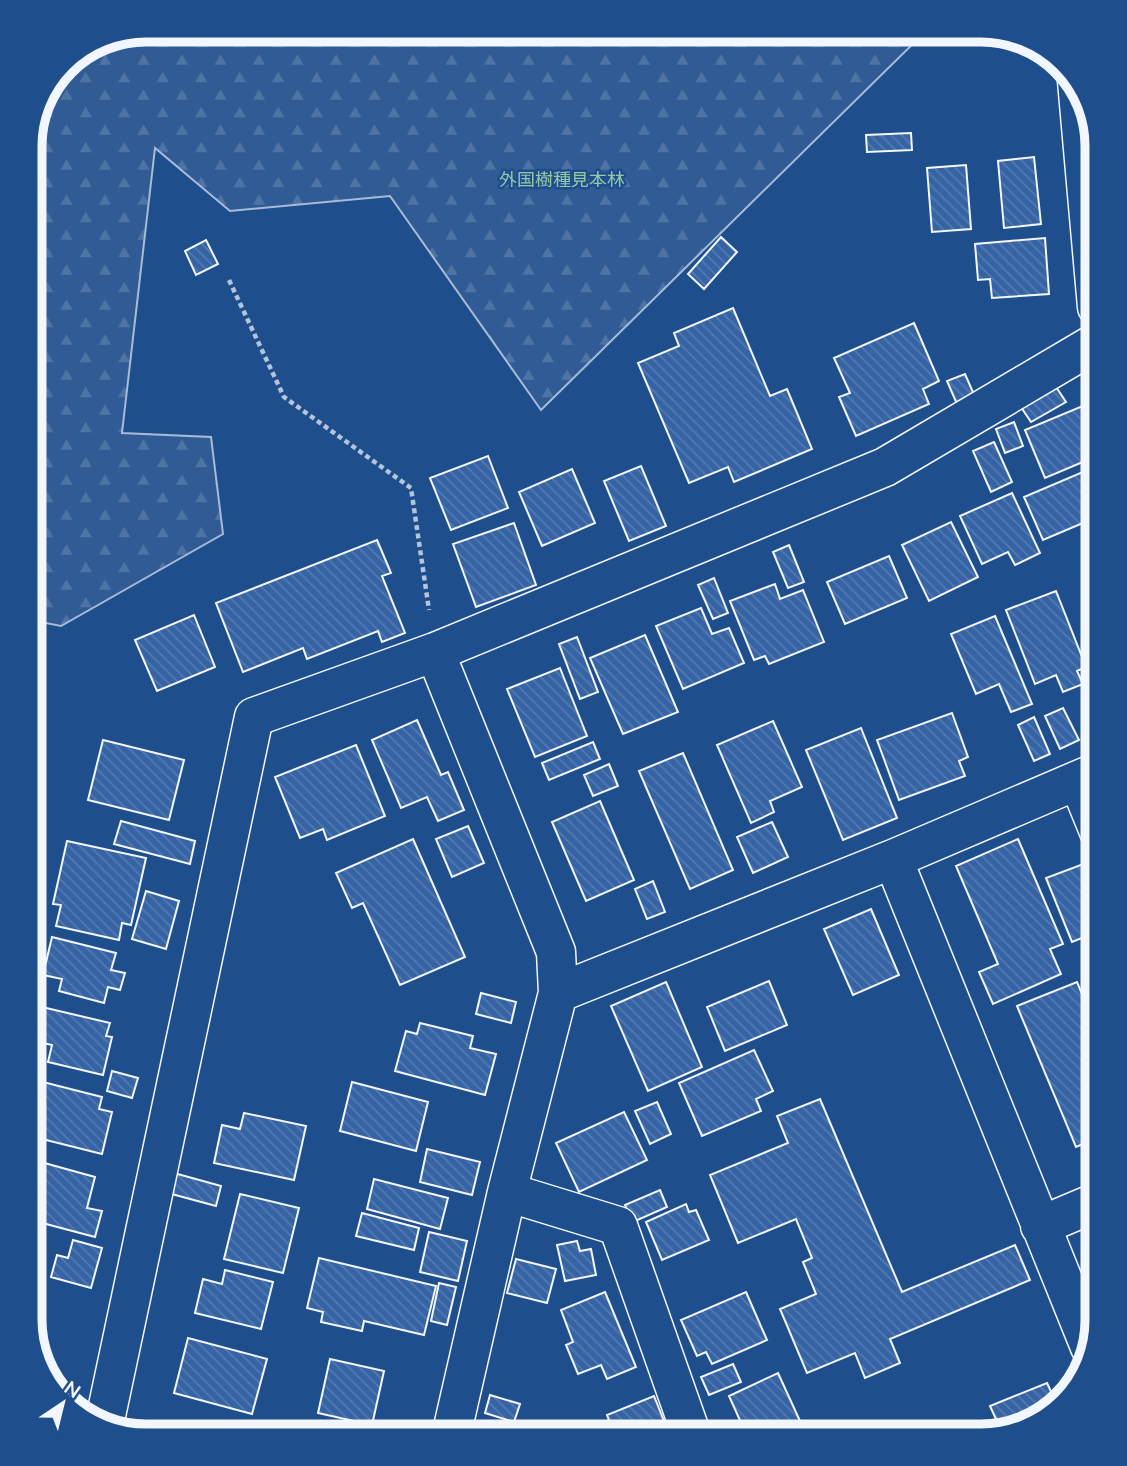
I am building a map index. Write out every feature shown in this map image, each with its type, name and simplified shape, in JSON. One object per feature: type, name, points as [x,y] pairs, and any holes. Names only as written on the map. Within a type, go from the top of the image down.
[{"type":"street","points":[[1080,117],[1085,171]]},
{"type":"street","points":[[106,1415],[254,717],[435,652],[885,467],[1085,349]]},
{"type":"street","points":[[435,652],[556,952],[558,993],[507,1192],[454,1424]]},
{"type":"street","points":[[558,993],[894,859],[1083,778]]},
{"type":"street","points":[[894,859],[1084,1331]]},
{"type":"street","points":[[507,1192],[618,1226],[688,1424]]},
{"type":"street","points":[[1040,1226],[1085,1207]]},
{"type":"path","points":[[229,280],[284,397],[411,488],[435,652]]},
{"type":"green space","name":"外国樹種見本林","points":[[146,42],[915,42],[541,410],[390,196],[230,211],[155,148],[122,433],[211,437],[223,534],[61,626],[42,622],[42,139],[53,100],[64,83],[88,60],[106,50]]},
{"type":"building","points":[[911,133],[912,150],[867,152],[866,135]]},
{"type":"building","points":[[1034,157],[1041,224],[1004,228],[998,161]]},
{"type":"building","points":[[966,165],[971,229],[932,232],[927,168]]},
{"type":"building","points":[[721,237],[737,252],[704,289],[688,274]]},
{"type":"building","points":[[1045,238],[1049,294],[992,298],[990,279],[978,280],[975,244]]},
{"type":"building","points":[[206,240],[218,264],[196,275],[185,251]]},
{"type":"building","points":[[733,308],[770,396],[787,389],[812,449],[734,482],[728,467],[689,483],[638,363],[679,346],[674,333]]},
{"type":"building","points":[[914,323],[939,381],[923,389],[929,404],[856,436],[839,397],[850,393],[834,358]]},
{"type":"building","points":[[965,374],[975,397],[957,404],[947,381]]},
{"type":"building","points":[[1056,387],[1066,402],[1031,422],[1021,407]]},
{"type":"building","points":[[1085,405],[1085,461],[1045,478],[1025,430]]},
{"type":"building","points":[[1014,422],[1023,446],[1005,453],[996,429]]},
{"type":"building","points":[[994,442],[1012,482],[991,492],[973,451]]},
{"type":"building","points":[[488,456],[508,508],[451,530],[430,478]]},
{"type":"building","points":[[641,466],[666,526],[629,541],[604,481]]},
{"type":"building","points":[[572,469],[595,523],[542,546],[519,492]]},
{"type":"building","points":[[1085,471],[1085,522],[1043,540],[1024,497]]},
{"type":"building","points":[[1012,493],[1040,553],[1015,565],[1008,552],[982,564],[960,516]]},
{"type":"building","points":[[951,522],[978,577],[929,601],[902,545]]},
{"type":"building","points":[[514,523],[536,585],[476,607],[453,544]]},
{"type":"building","points":[[377,540],[391,573],[382,576],[405,633],[382,642],[378,631],[307,659],[303,648],[243,672],[216,603]]},
{"type":"building","points":[[789,545],[804,582],[788,588],[773,552]]},
{"type":"building","points":[[889,556],[907,598],[845,624],[827,582]]},
{"type":"building","points":[[714,578],[728,613],[713,619],[698,585]]},
{"type":"building","points":[[775,584],[780,599],[803,590],[824,642],[769,664],[765,656],[754,660],[730,601]]},
{"type":"building","points":[[1056,591],[1085,664],[1085,667],[1077,671],[1083,684],[1063,692],[1056,675],[1035,684],[1006,610]]},
{"type":"building","points":[[701,608],[712,634],[729,628],[744,663],[683,689],[656,626]]},
{"type":"building","points":[[194,615],[215,667],[157,691],[135,640]]},
{"type":"building","points":[[995,616],[1032,704],[1011,712],[999,684],[976,694],[951,634]]},
{"type":"building","points":[[645,635],[678,712],[623,734],[590,658]]},
{"type":"building","points":[[577,637],[598,692],[580,699],[559,644]]},
{"type":"building","points":[[560,668],[587,736],[535,757],[507,689]]},
{"type":"building","points":[[1063,708],[1079,740],[1060,749],[1045,716]]},
{"type":"building","points":[[952,713],[968,757],[959,761],[965,776],[899,800],[877,740]]},
{"type":"building","points":[[1034,717],[1050,754],[1034,761],[1018,725]]},
{"type":"building","points":[[417,720],[441,775],[448,772],[464,810],[438,821],[427,797],[401,808],[372,740]]},
{"type":"building","points":[[773,721],[802,787],[770,801],[774,812],[751,823],[717,745]]},
{"type":"building","points":[[861,728],[897,818],[843,840],[806,750]]},
{"type":"building","points":[[103,740],[184,760],[169,820],[88,800]]},
{"type":"building","points":[[593,742],[600,759],[549,780],[542,763]]},
{"type":"building","points":[[356,745],[385,816],[327,840],[323,829],[300,838],[275,777]]},
{"type":"building","points":[[683,753],[733,870],[690,889],[639,771]]},
{"type":"building","points":[[609,764],[618,786],[593,796],[584,775]]},
{"type":"building","points":[[600,801],[634,880],[586,901],[552,822]]},
{"type":"building","points":[[121,821],[195,841],[190,864],[114,844]]},
{"type":"building","points":[[772,822],[788,857],[753,873],[737,837]]},
{"type":"building","points":[[468,826],[484,863],[452,877],[436,839]]},
{"type":"building","points":[[413,839],[465,957],[400,985],[363,903],[352,908],[336,873]]},
{"type":"building","points":[[1018,839],[1063,944],[1050,949],[1061,974],[993,1004],[979,972],[998,964],[956,866]]},
{"type":"building","points":[[67,841],[146,858],[131,925],[122,923],[119,940],[56,926],[61,905],[53,904]]},
{"type":"building","points":[[1085,863],[1085,937],[1072,942],[1046,878]]},
{"type":"building","points":[[653,881],[665,912],[647,919],[635,889]]},
{"type":"building","points":[[146,891],[179,901],[166,949],[132,939]]},
{"type":"building","points":[[871,909],[899,975],[853,995],[824,929]]},
{"type":"building","points":[[52,937],[116,953],[111,970],[125,973],[120,990],[108,987],[104,1003],[59,991],[62,979],[43,975]]},
{"type":"building","points":[[769,981],[787,1025],[725,1051],[707,1007]]},
{"type":"building","points":[[666,982],[702,1067],[648,1091],[611,1006]]},
{"type":"building","points":[[1077,982],[1085,1001],[1085,1143],[1076,1147],[1017,1006]]},
{"type":"building","points":[[481,993],[516,1002],[511,1023],[476,1014]]},
{"type":"building","points":[[42,1007],[110,1023],[106,1036],[112,1037],[103,1075],[48,1062],[52,1045],[42,1043]]},
{"type":"building","points":[[420,1023],[473,1036],[470,1048],[496,1054],[485,1095],[395,1071],[406,1031],[417,1034]]},
{"type":"building","points":[[754,1050],[773,1091],[756,1099],[761,1111],[702,1136],[679,1083]]},
{"type":"building","points":[[112,1071],[138,1078],[132,1098],[107,1091]]},
{"type":"building","points":[[42,1082],[102,1097],[99,1109],[112,1112],[102,1154],[42,1139]]},
{"type":"building","points":[[352,1082],[428,1102],[416,1151],[340,1131]]},
{"type":"building","points":[[820,1099],[902,1292],[1015,1245],[1030,1280],[890,1339],[900,1363],[865,1378],[855,1353],[807,1373],[780,1309],[816,1294],[803,1262],[812,1258],[796,1219],[738,1243],[710,1175],[788,1143],[777,1116]]},
{"type":"building","points":[[657,1102],[671,1134],[650,1144],[635,1111]]},
{"type":"building","points":[[624,1112],[647,1160],[579,1192],[556,1143]]},
{"type":"building","points":[[244,1113],[306,1126],[294,1180],[214,1163],[222,1125],[240,1129]]},
{"type":"building","points":[[427,1149],[480,1162],[472,1195],[420,1182]]},
{"type":"building","points":[[42,1162],[95,1177],[87,1208],[102,1211],[95,1237],[42,1223]]},
{"type":"building","points":[[174,1173],[221,1186],[216,1206],[168,1193]]},
{"type":"building","points":[[374,1179],[448,1198],[440,1229],[367,1209]]},
{"type":"building","points":[[660,1190],[667,1207],[633,1222],[625,1205]]},
{"type":"building","points":[[240,1194],[299,1208],[283,1273],[224,1259]]},
{"type":"building","points":[[686,1204],[689,1212],[696,1210],[709,1240],[662,1260],[646,1222]]},
{"type":"building","points":[[362,1213],[419,1228],[414,1250],[356,1236]]},
{"type":"building","points":[[429,1232],[467,1241],[458,1281],[420,1272]]},
{"type":"building","points":[[73,1240],[102,1248],[91,1288],[51,1277],[57,1255],[68,1258]]},
{"type":"building","points":[[577,1241],[580,1251],[591,1249],[596,1275],[565,1281],[557,1245]]},
{"type":"building","points":[[319,1258],[436,1286],[424,1335],[364,1321],[362,1331],[321,1322],[323,1312],[307,1308]]},
{"type":"building","points":[[516,1259],[556,1269],[547,1303],[507,1293]]},
{"type":"building","points":[[225,1270],[273,1282],[261,1329],[195,1313],[203,1279],[222,1284]]},
{"type":"building","points":[[439,1283],[456,1287],[447,1325],[431,1321]]},
{"type":"building","points":[[605,1292],[636,1367],[607,1379],[601,1365],[578,1374],[566,1345],[573,1342],[561,1310]]},
{"type":"building","points":[[746,1292],[767,1340],[712,1364],[706,1352],[697,1356],[681,1320]]},
{"type":"building","points":[[188,1338],[267,1359],[252,1414],[174,1393]]},
{"type":"building","points":[[330,1359],[384,1371],[372,1424],[318,1413]]},
{"type":"building","points":[[733,1364],[741,1382],[709,1395],[701,1377]]},
{"type":"building","points":[[778,1373],[800,1421],[793,1424],[742,1424],[729,1396]]},
{"type":"building","points":[[1047,1383],[1052,1395],[1027,1413],[997,1422],[990,1406]]},
{"type":"building","points":[[490,1395],[520,1404],[514,1422],[485,1413]]},
{"type":"building","points":[[654,1396],[665,1424],[610,1424],[607,1415]]}]
